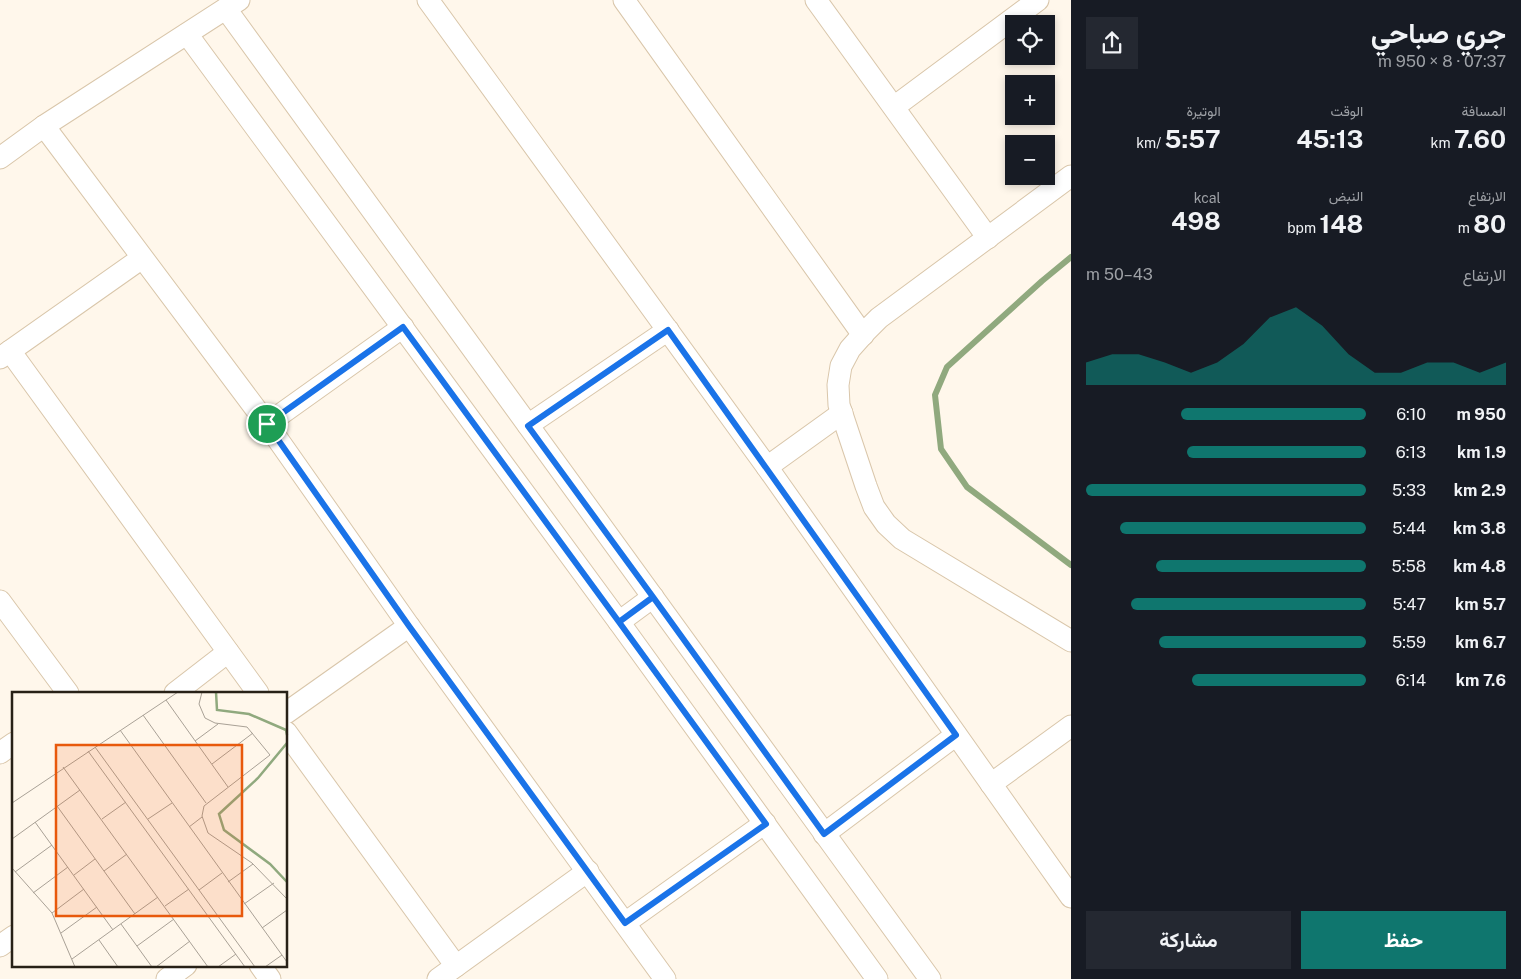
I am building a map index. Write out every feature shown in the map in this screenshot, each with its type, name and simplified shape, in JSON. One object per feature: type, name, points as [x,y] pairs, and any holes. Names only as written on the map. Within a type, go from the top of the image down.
[{"type":"street","points":[[428,0],[767,467],[1071,897]]},
{"type":"street","points":[[624,0],[863,334]]},
{"type":"street","points":[[816,0],[988,238]]},
{"type":"street","points":[[894,107],[1038,0]]},
{"type":"street","points":[[0,158],[44,126],[233,4],[528,426],[930,979]]},
{"type":"street","points":[[187,34],[619,622],[877,979]]},
{"type":"street","points":[[44,126],[267,424],[409,626],[665,979]]},
{"type":"street","points":[[1071,176],[879,318],[850,349],[841,366],[838,385],[839,405],[866,486],[874,507],[886,524],[902,539],[1071,641]]},
{"type":"street","points":[[142,258],[5,355],[257,692]]},
{"type":"street","points":[[267,424],[403,327]]},
{"type":"street","points":[[528,426],[668,330]]},
{"type":"street","points":[[767,467],[842,413]]},
{"type":"street","points":[[619,622],[653,597]]},
{"type":"street","points":[[0,601],[67,692]]},
{"type":"street","points":[[288,712],[409,626]]},
{"type":"street","points":[[176,692],[228,652]]},
{"type":"street","points":[[991,784],[1071,726]]},
{"type":"street","points":[[288,735],[456,966]]},
{"type":"street","points":[[824,834],[956,735]]},
{"type":"street","points":[[0,753],[12,744]]},
{"type":"street","points":[[625,923],[766,824]]},
{"type":"street","points":[[438,979],[588,871]]},
{"type":"street","points":[[0,946],[12,937]]},
{"type":"street","points":[[167,979],[185,966]]},
{"type":"street","points":[[261,966],[270,979]]},
{"type":"waterway","points":[[1071,257],[947,367],[935,395],[941,449],[967,487],[1071,565]]},
{"type":"route","points":[[267,424],[403,327],[619,622],[653,597],[528,426],[668,330],[956,735],[824,834],[653,597],[619,622],[766,824],[625,923],[409,626],[267,424]]}]
